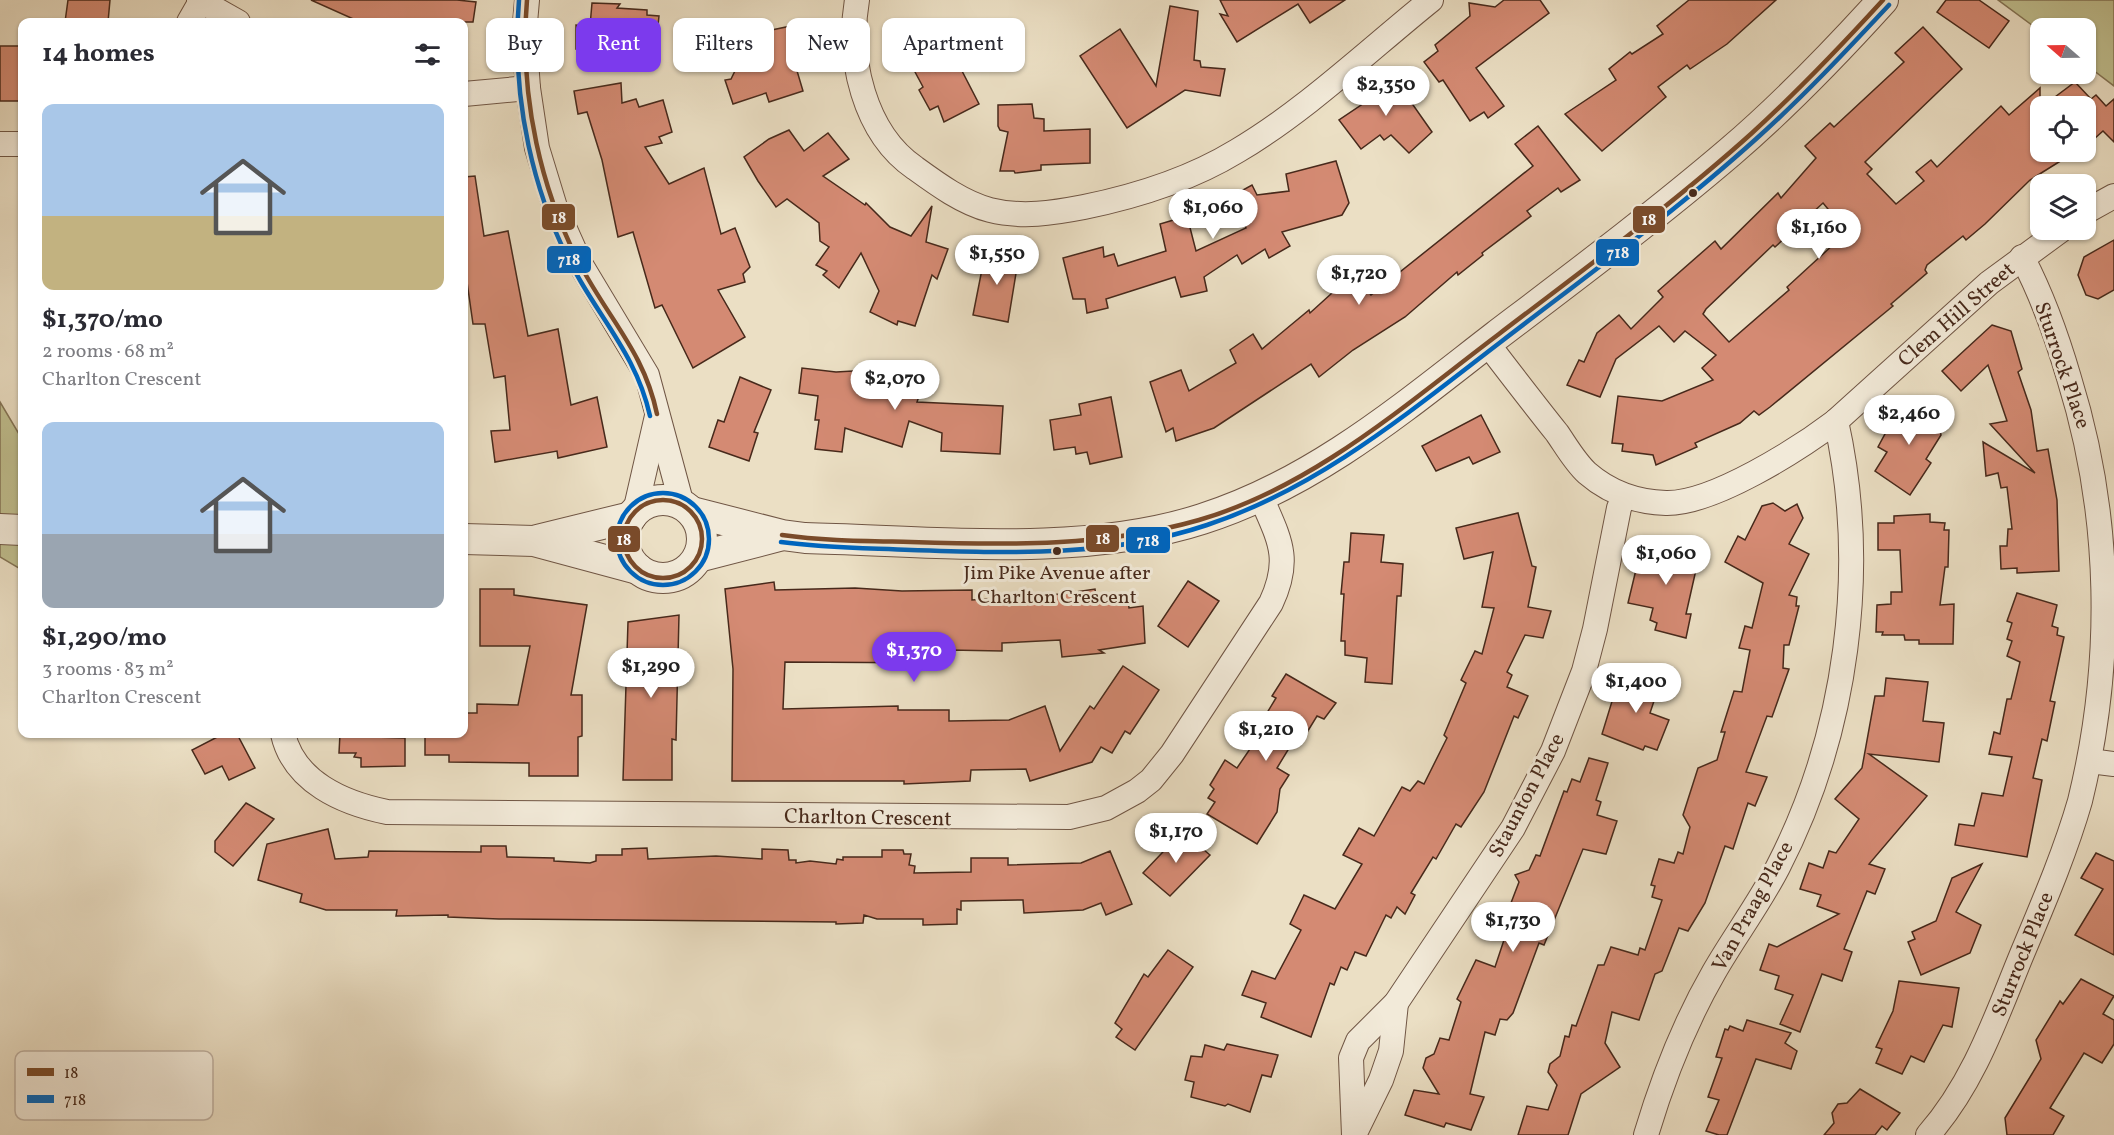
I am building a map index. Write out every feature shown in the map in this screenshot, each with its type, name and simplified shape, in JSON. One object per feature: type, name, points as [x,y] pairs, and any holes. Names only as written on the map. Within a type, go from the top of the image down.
[{"type":"street","points":[[468,539],[534,541],[638,569],[659,578],[671,577],[691,566],[698,557],[702,534],[687,508],[647,375],[581,265],[555,207],[537,148],[528,88],[524,34],[527,0]]},
{"type":"street","points":[[856,0],[855,55],[861,88],[867,105],[885,136],[906,162],[946,190],[989,210],[1031,215],[1121,200],[1212,165],[1239,150],[1289,115],[1431,0]]},
{"type":"street","points":[[534,541],[633,514],[652,501],[672,501],[687,508],[782,535],[805,538],[1024,543],[1103,540],[1200,520],[1261,497],[1318,468],[1370,432],[1626,237],[1733,150],[1832,56],[1883,0]]},
{"type":"street","points":[[191,18],[200,1],[231,18]]},
{"type":"street","points":[[468,94],[528,88]]},
{"type":"street","points":[[0,144],[18,144]]},
{"type":"street","points":[[2096,206],[2114,196]]},
{"type":"street","name":"Clem Hill Street","points":[[1487,343],[1586,471],[1624,496],[1638,500],[1668,503],[1696,498],[1757,472],[1812,440],[2022,257],[2047,240]]},
{"type":"street","name":"Sturrock Place","points":[[1928,1135],[1946,1114],[1977,1064],[2053,878],[2080,801],[2090,761],[2104,681],[2107,640],[2106,557],[2102,516],[2086,432],[2064,360],[2022,257]]},
{"type":"street","points":[[638,569],[626,550],[626,528],[633,514],[657,414]]},
{"type":"street","name":"Van Praag Place","points":[[1646,1135],[1663,1078],[1678,1042],[1714,972],[1778,868],[1811,792],[1824,753],[1842,673],[1850,590],[1848,506],[1843,450],[1836,421]]},
{"type":"street","name":"Staunton Place","points":[[1354,1135],[1351,1058],[1358,1041],[1396,1003],[1513,828],[1553,751],[1584,670],[1595,629],[1619,508],[1624,496]]},
{"type":"street","name":"Charlton Crescent","points":[[284,738],[301,770],[325,791],[355,805],[387,812],[1050,819],[1078,815],[1106,808],[1137,791],[1151,780],[1172,754],[1271,603],[1281,581],[1283,558],[1277,534],[1261,497]]},
{"type":"street","points":[[0,529],[18,530]]},
{"type":"street","points":[[698,557],[782,535]]},
{"type":"street","points":[[2090,761],[2114,764]]},
{"type":"street","name":"Staunton Place","points":[[1354,1135],[1362,1114],[1381,1080],[1391,1051],[1396,1003]]},
{"type":"street","points":[[1352,1074],[1360,1082],[1381,1080]]},
{"type":"shaded area","points":[[1998,0],[2114,0],[2114,86],[2096,72],[2096,18],[2030,18],[2030,24]]},
{"type":"shaded area","points":[[0,402],[18,432],[18,568],[0,557]]},
{"type":"building","points":[[68,0],[110,0],[108,18],[66,18]]},
{"type":"building","points":[[311,0],[476,2],[473,22],[468,22],[468,18],[351,18]]},
{"type":"building","points":[[1220,0],[1345,0],[1310,23],[1298,4],[1237,42],[1220,14],[1228,16]]},
{"type":"building","points":[[1504,0],[1540,0],[1549,13],[1476,68],[1504,106],[1488,118],[1484,112],[1470,121],[1443,80],[1439,82],[1424,62],[1438,51],[1435,45],[1470,16],[1469,3],[1495,7]]},
{"type":"building","points":[[1689,0],[1776,0],[1727,44],[1690,69],[1687,65],[1658,87],[1666,97],[1602,151],[1565,114],[1616,80],[1609,69],[1630,52],[1632,54],[1663,34],[1657,26]]},
{"type":"building","points":[[1946,0],[1979,0],[2009,21],[1989,48],[1937,12]]},
{"type":"building","points":[[592,3],[620,4],[617,8],[647,10],[647,15],[659,16],[659,18],[591,18]]},
{"type":"building","points":[[1170,6],[1198,11],[1194,60],[1200,61],[1201,67],[1225,69],[1220,96],[1185,90],[1127,128],[1080,56],[1120,29],[1156,86]]},
{"type":"building","points":[[786,27],[786,72],[797,72],[803,91],[769,102],[766,93],[733,104],[725,80],[731,79],[734,72],[774,72],[774,30]]},
{"type":"building","points":[[1923,27],[1962,69],[1865,162],[1872,169],[1867,174],[1896,204],[1924,181],[1916,172],[1931,160],[1937,167],[2001,106],[2009,115],[2030,97],[2030,162],[2059,162],[2040,174],[2030,174],[2030,180],[1985,224],[1966,240],[1963,236],[1927,265],[1925,270],[1927,273],[1891,304],[1893,306],[1759,415],[1754,411],[1740,423],[1695,443],[1697,447],[1656,465],[1653,455],[1622,451],[1623,444],[1612,443],[1618,396],[1662,401],[1713,380],[1702,368],[1716,355],[1685,331],[1674,342],[1659,326],[1616,359],[1600,397],[1567,385],[1579,360],[1584,362],[1597,333],[1619,315],[1631,329],[1663,297],[1658,291],[1715,241],[1721,249],[1778,193],[1781,198],[1816,158],[1805,146],[1830,123],[1834,127],[1904,62],[1895,53]],"holes":[[[1823,203],[1847,232],[1787,287],[1789,290],[1729,342],[1703,314],[1773,245],[1775,247]]]},
{"type":"building","points":[[0,46],[18,46],[18,101],[0,101]]},
{"type":"building","points":[[915,72],[963,72],[979,104],[944,122],[938,106],[930,110],[919,90],[923,87]]},
{"type":"building","points":[[1383,75],[1391,87],[1397,82],[1432,132],[1409,153],[1391,135],[1384,140],[1380,135],[1361,149],[1339,120],[1370,99],[1364,88]]},
{"type":"building","points":[[621,83],[622,103],[636,99],[639,107],[663,100],[672,132],[659,137],[662,143],[645,147],[669,184],[704,168],[721,234],[735,228],[750,267],[743,274],[745,282],[718,290],[745,337],[693,368],[662,305],[655,308],[633,232],[618,237],[602,160],[587,112],[578,114],[574,91]]},
{"type":"building","points":[[2072,84],[2077,84],[2088,96],[2056,96]]},
{"type":"building","points":[[2040,88],[2040,96],[2031,96]]},
{"type":"building","points":[[2096,95],[2106,106],[2114,99],[2114,142],[2103,131],[2096,137]]},
{"type":"building","points":[[1032,104],[1034,118],[1044,119],[1044,131],[1090,129],[1090,163],[1041,165],[1041,170],[1015,173],[1014,171],[1000,171],[1008,132],[1000,130],[998,126],[998,105]]},
{"type":"building","points":[[1538,126],[1580,180],[1561,192],[1558,188],[1527,211],[1531,216],[1482,253],[1483,255],[1458,275],[1457,272],[1405,317],[1353,350],[1319,377],[1311,364],[1214,428],[1176,441],[1173,428],[1166,432],[1150,382],[1181,370],[1189,391],[1236,363],[1230,350],[1253,334],[1262,349],[1309,310],[1310,313],[1354,273],[1371,295],[1533,166],[1515,144]]},
{"type":"building","points":[[789,130],[804,151],[828,133],[849,159],[823,176],[865,205],[866,203],[890,227],[911,236],[932,206],[926,242],[948,249],[937,279],[932,275],[915,326],[898,321],[897,325],[870,312],[879,291],[861,253],[839,288],[823,275],[827,271],[816,265],[829,247],[820,241],[819,223],[787,199],[776,207],[758,181],[744,157],[769,139]]},
{"type":"building","points":[[1336,161],[1349,203],[1342,215],[1282,232],[1290,246],[1269,258],[1265,249],[1242,264],[1237,255],[1204,277],[1207,291],[1181,297],[1175,277],[1106,299],[1108,308],[1087,313],[1085,299],[1073,299],[1063,258],[1103,247],[1104,257],[1114,254],[1118,266],[1166,251],[1160,224],[1187,216],[1196,251],[1246,228],[1232,196],[1252,185],[1257,195],[1289,191],[1286,174]]},
{"type":"building","points":[[475,176],[484,236],[508,231],[528,336],[558,329],[571,405],[597,397],[607,447],[558,458],[557,451],[495,462],[491,431],[510,430],[505,376],[494,378],[485,324],[473,324],[468,289],[468,177]]},
{"type":"building","points":[[2114,240],[2114,290],[2098,299],[2086,295],[2078,275],[2084,257]]},
{"type":"building","points":[[994,249],[1019,255],[1008,322],[973,315],[985,254],[992,256]]},
{"type":"building","points":[[1992,325],[2011,331],[2022,369],[2018,372],[2031,410],[2037,451],[2048,449],[2057,500],[2059,571],[2017,573],[2017,568],[2001,569],[2000,546],[2007,546],[2008,529],[2012,529],[2007,487],[2001,488],[1998,473],[1986,476],[1983,442],[2035,473],[1990,424],[2007,421],[1988,365],[1961,391],[1942,371]]},
{"type":"building","points":[[890,364],[926,376],[917,402],[1003,406],[1000,454],[941,451],[942,433],[909,421],[902,447],[845,428],[842,452],[815,449],[819,420],[815,420],[818,396],[799,393],[802,368],[836,372],[888,369]]},
{"type":"building","points":[[740,377],[771,390],[754,432],[758,433],[749,461],[709,447],[718,420],[724,422]]},
{"type":"building","points":[[1111,397],[1122,457],[1090,464],[1087,452],[1076,454],[1075,447],[1054,450],[1050,420],[1081,415],[1079,404]]},
{"type":"building","points":[[1914,400],[1937,414],[1932,418],[1938,421],[1941,435],[1926,459],[1931,463],[1910,495],[1875,471],[1887,452],[1878,447],[1885,434],[1907,401],[1911,405]]},
{"type":"building","points":[[1481,415],[1500,452],[1473,464],[1469,457],[1436,471],[1422,446]]},
{"type":"building","points":[[1773,503],[1785,511],[1797,504],[1803,518],[1789,544],[1809,554],[1789,595],[1797,597],[1796,606],[1799,606],[1789,645],[1784,645],[1783,668],[1789,669],[1772,717],[1767,716],[1746,772],[1767,777],[1755,806],[1748,803],[1733,849],[1725,846],[1705,903],[1688,931],[1679,928],[1662,971],[1655,974],[1639,1020],[1612,1012],[1605,1043],[1620,1067],[1581,1094],[1568,1135],[1518,1135],[1527,1106],[1548,1110],[1557,1085],[1548,1072],[1550,1064],[1560,1056],[1565,1036],[1569,1037],[1572,1025],[1576,1026],[1598,965],[1604,965],[1611,947],[1638,955],[1640,948],[1645,950],[1662,900],[1652,897],[1655,886],[1651,885],[1659,859],[1674,863],[1678,852],[1683,854],[1690,827],[1683,815],[1698,768],[1717,760],[1725,732],[1721,732],[1734,691],[1742,692],[1750,650],[1739,648],[1745,626],[1752,628],[1763,583],[1725,562],[1738,536],[1745,540],[1762,506]]},
{"type":"building","points":[[1518,513],[1532,566],[1536,567],[1528,607],[1551,611],[1543,638],[1525,635],[1507,672],[1512,675],[1507,687],[1528,696],[1518,718],[1514,716],[1484,792],[1461,827],[1456,824],[1436,859],[1433,857],[1411,893],[1415,895],[1405,914],[1397,907],[1391,918],[1386,915],[1366,956],[1355,952],[1347,970],[1341,967],[1334,985],[1330,983],[1311,1037],[1261,1017],[1266,1003],[1242,995],[1252,971],[1275,979],[1301,930],[1290,924],[1304,895],[1335,909],[1362,864],[1343,855],[1359,828],[1374,836],[1402,787],[1410,791],[1418,781],[1424,784],[1447,738],[1444,735],[1466,683],[1461,680],[1475,651],[1482,654],[1494,608],[1482,607],[1493,552],[1464,559],[1456,528]]},
{"type":"building","points":[[1930,514],[1930,522],[1945,523],[1944,530],[1949,530],[1948,567],[1945,567],[1940,605],[1954,604],[1953,644],[1919,644],[1919,640],[1905,640],[1904,635],[1882,635],[1883,632],[1876,632],[1877,605],[1891,604],[1891,592],[1902,592],[1900,550],[1878,550],[1878,523],[1894,523],[1894,516]]},
{"type":"building","points":[[1351,533],[1384,535],[1381,562],[1403,564],[1401,596],[1397,596],[1392,684],[1365,682],[1367,658],[1345,655],[1345,641],[1341,641],[1344,594],[1341,594],[1344,562],[1349,562]]},
{"type":"building","points":[[1655,543],[1700,552],[1686,614],[1691,614],[1686,638],[1655,630],[1657,623],[1650,620],[1653,608],[1628,603],[1640,553]]},
{"type":"building","points":[[1188,581],[1219,601],[1188,647],[1158,626]]},
{"type":"building","points":[[774,582],[775,590],[855,588],[902,591],[972,590],[972,600],[1062,594],[1095,589],[1096,597],[1127,593],[1129,608],[1143,606],[1145,643],[1099,650],[1104,653],[1062,657],[1060,640],[1002,643],[1002,651],[949,650],[949,663],[785,662],[783,709],[898,706],[898,710],[949,710],[949,721],[1009,720],[1045,706],[1060,751],[1090,706],[1094,709],[1123,666],[1159,690],[1130,734],[1125,731],[1112,753],[1101,747],[1092,762],[1030,781],[1026,769],[971,770],[970,781],[904,784],[904,781],[732,781],[733,669],[725,589]]},
{"type":"building","points":[[480,589],[514,589],[514,595],[587,605],[571,695],[582,695],[582,736],[578,737],[578,776],[529,776],[529,763],[449,762],[449,755],[425,755],[425,738],[468,738],[468,713],[477,713],[477,704],[518,705],[530,646],[480,646]]},
{"type":"building","points":[[2017,593],[2057,605],[2052,626],[2058,628],[2057,635],[2064,637],[2050,701],[2055,702],[2047,741],[2042,739],[2033,778],[2042,780],[2027,857],[1955,845],[1959,824],[1974,826],[1982,793],[2003,796],[2012,757],[1989,754],[1994,732],[2000,734],[2007,699],[2011,699],[2020,662],[2007,656],[2012,641],[2007,639],[2012,623],[2007,621]]},
{"type":"building","points":[[679,615],[676,740],[672,739],[672,780],[623,780],[628,622]]},
{"type":"building","points":[[1286,674],[1336,703],[1324,719],[1317,716],[1303,739],[1297,735],[1277,768],[1289,775],[1280,789],[1277,812],[1257,844],[1207,814],[1215,802],[1208,798],[1214,789],[1210,785],[1225,760],[1237,768],[1267,724],[1262,721],[1276,698],[1272,696]]},
{"type":"building","points":[[1623,675],[1639,680],[1641,675],[1661,680],[1650,713],[1669,720],[1657,750],[1645,746],[1643,750],[1602,734],[1617,685]]},
{"type":"building","points":[[1886,678],[1928,682],[1923,721],[1944,723],[1939,762],[1869,754],[1927,796],[1869,864],[1885,869],[1875,894],[1867,891],[1844,949],[1852,952],[1842,981],[1822,974],[1800,1032],[1780,1024],[1793,995],[1775,989],[1779,976],[1760,970],[1769,944],[1777,947],[1839,914],[1817,906],[1821,895],[1800,889],[1809,863],[1823,868],[1829,851],[1836,853],[1859,819],[1835,799],[1862,768],[1875,696],[1884,696]]},
{"type":"building","points":[[215,738],[239,738],[255,768],[229,780],[222,766],[205,774],[192,750]]},
{"type":"building","points":[[340,738],[405,738],[405,766],[361,767],[361,758],[354,757],[356,753],[339,753]]},
{"type":"building","points":[[1589,758],[1608,763],[1596,800],[1601,802],[1597,815],[1617,821],[1606,854],[1583,849],[1544,945],[1539,943],[1513,1013],[1507,1020],[1500,1019],[1495,1035],[1485,1032],[1470,1094],[1484,1097],[1471,1130],[1446,1123],[1444,1127],[1405,1115],[1414,1090],[1439,1094],[1423,1068],[1426,1058],[1434,1054],[1440,1038],[1449,1040],[1461,1002],[1457,999],[1476,960],[1495,967],[1507,931],[1501,929],[1519,882],[1515,875],[1529,870],[1536,855],[1540,856],[1564,791],[1567,792],[1572,779],[1580,782]]},
{"type":"building","points":[[246,803],[274,819],[233,866],[215,852],[215,841]]},
{"type":"building","points":[[328,829],[335,859],[368,857],[369,851],[481,852],[481,846],[506,846],[507,857],[554,858],[554,861],[590,863],[596,861],[596,855],[622,855],[622,849],[647,848],[648,859],[716,856],[762,859],[762,849],[788,850],[789,860],[796,860],[796,863],[810,861],[836,864],[837,859],[843,860],[843,857],[882,857],[882,850],[903,850],[904,854],[911,854],[909,865],[915,866],[914,873],[971,872],[971,858],[1008,858],[1008,865],[1081,863],[1110,851],[1132,904],[1106,915],[1101,903],[1083,910],[1024,913],[1023,900],[961,901],[961,910],[957,909],[957,924],[923,925],[923,919],[877,919],[864,915],[863,923],[836,924],[836,922],[499,919],[448,917],[448,915],[396,916],[397,910],[326,910],[300,902],[302,894],[258,880],[267,844]]},
{"type":"building","points":[[1185,834],[1210,855],[1170,896],[1143,873],[1179,835],[1182,838]]},
{"type":"building","points":[[2096,853],[2114,861],[2114,955],[2075,935],[2103,889],[2081,878]]},
{"type":"building","points":[[1982,864],[1956,912],[1981,925],[1970,953],[1921,975],[1908,942],[1915,939],[1912,932],[1936,921],[1952,878]]},
{"type":"building","points":[[1168,950],[1193,967],[1135,1050],[1116,1037],[1122,1029],[1115,1023],[1144,974],[1148,977]]},
{"type":"building","points":[[2081,979],[2114,996],[2103,1014],[2114,1020],[2114,1044],[2102,1063],[2084,1053],[2050,1108],[2064,1116],[2053,1135],[2007,1135],[2005,1118],[2041,1059],[2036,1040],[2060,1001],[2063,1004]]},
{"type":"building","points":[[1899,981],[1959,988],[1952,1027],[1943,1025],[1924,1062],[1911,1056],[1902,1074],[1876,1063],[1882,1049],[1876,1047],[1893,1011]]},
{"type":"building","points":[[1747,1020],[1791,1033],[1785,1043],[1797,1051],[1791,1069],[1756,1059],[1727,1135],[1719,1135],[1706,1131],[1719,1100],[1708,1097],[1722,1058],[1716,1057],[1725,1029],[1728,1030],[1730,1026],[1743,1031]]},
{"type":"building","points":[[1227,1044],[1278,1055],[1271,1077],[1262,1075],[1250,1112],[1228,1104],[1225,1106],[1191,1097],[1194,1082],[1185,1080],[1191,1056],[1202,1057],[1205,1045],[1224,1050]]},
{"type":"building","points":[[1860,1089],[1900,1113],[1887,1130],[1882,1126],[1875,1135],[1824,1135],[1834,1123],[1832,1113],[1838,1104],[1847,1103]]},
{"type":"transit line","name":"718","points":[[519,0],[518,73],[522,110],[538,182],[564,250],[630,362],[645,397],[650,416]]},
{"type":"transit line","name":"18","points":[[527,0],[526,71],[536,143],[545,178],[557,212],[587,277],[628,342],[645,375],[657,414]]},
{"type":"transit line","name":"18","points":[[782,535],[846,540],[984,544],[1092,540],[1164,529],[1199,520],[1281,487],[1357,441],[1393,415],[1659,211],[1722,160],[1769,117],[1883,0]]},
{"type":"transit line","name":"718","points":[[781,542],[813,546],[985,552],[1097,548],[1134,543],[1207,525],[1287,491],[1362,446],[1397,421],[1663,217],[1726,166],[1773,123],[1824,74],[1889,5]]},
{"type":"transit line","name":"718","points":[[663,493],[681,496],[696,506],[706,521],[709,539],[706,557],[696,572],[681,582],[663,585],[645,582],[630,572],[620,557],[617,539],[620,521],[630,506],[645,496],[663,493]]},
{"type":"transit line","name":"18","points":[[663,500],[678,503],[695,517],[702,539],[699,554],[685,571],[663,578],[648,575],[631,561],[624,539],[627,524],[641,507],[663,500]]},
{"type":"place","name":"Jim Pike Avenue after Charlton Crescent","points":[[1057,551]]}]
